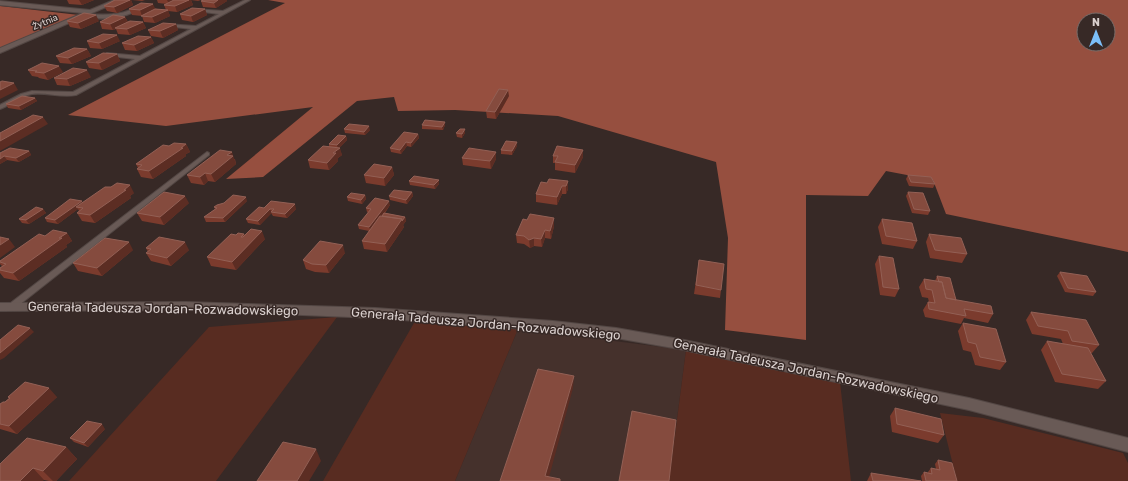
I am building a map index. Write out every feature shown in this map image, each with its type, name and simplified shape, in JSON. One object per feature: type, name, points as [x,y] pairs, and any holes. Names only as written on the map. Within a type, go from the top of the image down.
[{"type":"street","name":"Żytnia","points":[[0,51],[119,0]]},
{"type":"street","points":[[0,3],[87,14]]},
{"type":"street","name":"Generała Tadeusza Jordan-Rozwadowskiego","points":[[5,307],[186,306],[375,313],[553,326],[616,333],[679,344],[962,403],[1037,420],[1128,445]]},
{"type":"lane","points":[[0,107],[26,94],[36,92],[63,95],[74,94],[248,0]]},
{"type":"lane","points":[[87,14],[112,18],[124,16],[137,10]]},
{"type":"lane","points":[[191,10],[226,13]]},
{"type":"lane","points":[[167,25],[198,28]]},
{"type":"lane","points":[[109,54],[140,58]]},
{"type":"lane","points":[[5,307],[207,154]]},
{"type":"shaded area","points":[[268,0],[1128,0],[1128,252],[946,214],[933,180],[886,171],[868,196],[806,195],[806,340],[725,330],[728,238],[716,162],[558,116],[455,110],[398,111],[394,97],[357,101],[263,177],[226,179],[313,107],[166,126],[68,115],[285,3]]},
{"type":"shaded area","points":[[0,6],[79,15],[0,49]]},
{"type":"shaded area","points":[[337,317],[216,481],[69,481],[209,327]]},
{"type":"shaded area","points":[[414,323],[518,329],[455,481],[323,481]]},
{"type":"shaded area","points":[[518,329],[686,350],[669,481],[455,481]]},
{"type":"shaded area","points":[[686,350],[840,382],[851,481],[669,481]]},
{"type":"shaded area","points":[[940,413],[983,418],[1123,453],[1128,463],[1128,481],[957,481]]},
{"type":"building","points":[[115,0],[130,0],[114,7],[104,6]]},
{"type":"building","points":[[174,0],[189,0],[175,6],[164,5]]},
{"type":"building","points":[[218,0],[214,3],[201,1]]},
{"type":"building","points":[[141,3],[153,4],[140,10],[129,9]]},
{"type":"building","points":[[192,8],[205,9],[191,16],[180,14]]},
{"type":"building","points":[[155,9],[168,10],[152,17],[141,16]]},
{"type":"building","points":[[84,13],[96,15],[78,23],[67,21]]},
{"type":"building","points":[[113,15],[125,17],[110,24],[100,22]]},
{"type":"building","points":[[130,21],[143,22],[127,29],[115,28]]},
{"type":"building","points":[[163,23],[176,24],[160,31],[148,30]]},
{"type":"building","points":[[103,34],[117,35],[99,43],[87,41]]},
{"type":"building","points":[[138,36],[151,37],[134,45],[122,43]]},
{"type":"building","points":[[74,48],[87,49],[68,58],[56,56]]},
{"type":"building","points":[[103,53],[117,54],[99,63],[86,62]]},
{"type":"building","points":[[42,63],[59,66],[44,73],[28,70]]},
{"type":"building","points":[[73,68],[87,70],[67,79],[54,78]]},
{"type":"building","points":[[0,82],[14,83],[0,90]]},
{"type":"building","points":[[499,89],[508,90],[495,112],[486,111]]},
{"type":"building","points":[[22,96],[35,98],[19,106],[6,104]]},
{"type":"building","points":[[33,115],[43,117],[0,141],[0,133]]},
{"type":"building","points":[[425,120],[445,122],[442,127],[422,125]]},
{"type":"building","points":[[349,124],[369,126],[364,132],[344,129]]},
{"type":"building","points":[[460,129],[465,129],[462,134],[456,133]]},
{"type":"building","points":[[404,132],[418,134],[411,143],[406,142],[400,150],[390,148]]},
{"type":"building","points":[[338,135],[346,136],[337,145],[329,144]]},
{"type":"building","points":[[506,141],[517,142],[512,151],[501,150]]},
{"type":"building","points":[[174,143],[186,144],[181,148],[183,148],[149,171],[137,169],[142,165],[136,164],[163,145],[169,146]]},
{"type":"building","points":[[323,146],[340,148],[333,153],[336,153],[327,163],[308,160]]},
{"type":"building","points":[[557,146],[583,150],[575,165],[555,162],[558,156],[553,156]]},
{"type":"building","points":[[10,148],[29,151],[16,158],[4,156],[0,159],[0,153]]},
{"type":"building","points":[[469,148],[496,152],[490,161],[462,158]]},
{"type":"building","points":[[220,150],[232,152],[227,155],[233,156],[211,174],[205,173],[200,177],[187,175]]},
{"type":"building","points":[[374,164],[392,167],[384,178],[364,175]]},
{"type":"building","points":[[908,175],[931,177],[935,184],[911,182]]},
{"type":"building","points":[[414,176],[439,180],[434,185],[409,181]]},
{"type":"building","points":[[549,179],[568,181],[566,186],[562,186],[557,197],[536,194],[541,182],[547,183]]},
{"type":"building","points":[[117,183],[130,185],[124,190],[126,190],[90,215],[77,213],[83,208],[76,207],[105,187],[111,187]]},
{"type":"building","points":[[394,190],[412,192],[406,200],[389,196]]},
{"type":"building","points":[[164,192],[185,196],[160,217],[137,213]]},
{"type":"building","points":[[908,192],[923,193],[930,211],[914,209]]},
{"type":"building","points":[[351,193],[365,195],[361,200],[347,197]]},
{"type":"building","points":[[233,195],[246,197],[223,218],[204,217],[217,208],[214,207],[224,203]]},
{"type":"building","points":[[375,198],[389,201],[369,227],[358,225],[371,209],[366,208]]},
{"type":"building","points":[[70,199],[82,201],[55,220],[45,218]]},
{"type":"building","points":[[271,201],[295,204],[285,214],[271,212],[274,209],[270,209],[258,221],[246,219],[259,207],[264,208]]},
{"type":"building","points":[[36,207],[43,209],[26,220],[19,219]]},
{"type":"building","points":[[384,213],[405,217],[402,221],[402,219],[382,216]]},
{"type":"building","points":[[530,214],[554,218],[550,231],[545,230],[541,239],[534,238],[529,240],[524,236],[516,235],[523,219],[527,220]]},
{"type":"building","points":[[380,216],[402,219],[385,244],[362,241]]},
{"type":"building","points":[[882,219],[912,223],[917,241],[886,236]]},
{"type":"building","points":[[251,229],[262,231],[232,262],[207,257],[231,234],[244,234],[241,237],[243,237]]},
{"type":"building","points":[[53,230],[67,233],[13,273],[0,270],[0,268],[6,264],[0,261],[39,234],[45,236]]},
{"type":"building","points":[[929,234],[961,238],[967,254],[935,250]]},
{"type":"building","points":[[0,237],[9,239],[0,245]]},
{"type":"building","points":[[159,237],[185,242],[167,258],[146,253],[151,249],[146,248]]},
{"type":"building","points":[[105,238],[129,242],[97,268],[73,263]]},
{"type":"building","points":[[320,241],[343,245],[326,265],[312,264],[303,260]]},
{"type":"building","points":[[879,256],[893,258],[899,289],[883,287]]},
{"type":"building","points":[[699,260],[724,264],[721,290],[696,285]]},
{"type":"building","points":[[1060,272],[1087,276],[1096,292],[1068,288]]},
{"type":"building","points":[[937,276],[950,278],[956,300],[946,298],[942,282],[939,282]]},
{"type":"building","points":[[924,279],[942,282],[946,298],[991,306],[993,314],[964,309],[966,316],[929,309],[928,302],[935,303],[932,290],[926,289]]},
{"type":"building","points":[[1031,312],[1086,320],[1099,345],[1072,341],[1068,331],[1038,326]]},
{"type":"building","points":[[963,323],[996,329],[1006,362],[980,357],[976,344],[968,342]]},
{"type":"building","points":[[18,325],[30,328],[0,353],[0,340]]},
{"type":"building","points":[[1047,341],[1088,348],[1106,381],[1062,374]]},
{"type":"building","points":[[538,369],[574,376],[545,476],[560,479],[560,481],[500,481]]},
{"type":"building","points":[[25,382],[49,388],[9,426],[0,424],[0,404],[10,398],[8,397]]},
{"type":"building","points":[[895,408],[941,419],[944,435],[897,424]]},
{"type":"building","points":[[632,411],[676,420],[669,481],[619,481]]},
{"type":"building","points":[[87,421],[102,424],[84,443],[70,438]]},
{"type":"building","points":[[27,438],[66,447],[43,471],[33,468],[20,481],[0,481],[0,464]]},
{"type":"building","points":[[283,442],[316,449],[297,481],[257,481]]},
{"type":"building","points":[[938,460],[952,463],[957,481],[926,481],[924,472],[932,474],[931,468],[940,470]]},
{"type":"building","points":[[871,473],[921,481],[873,481]]}]
